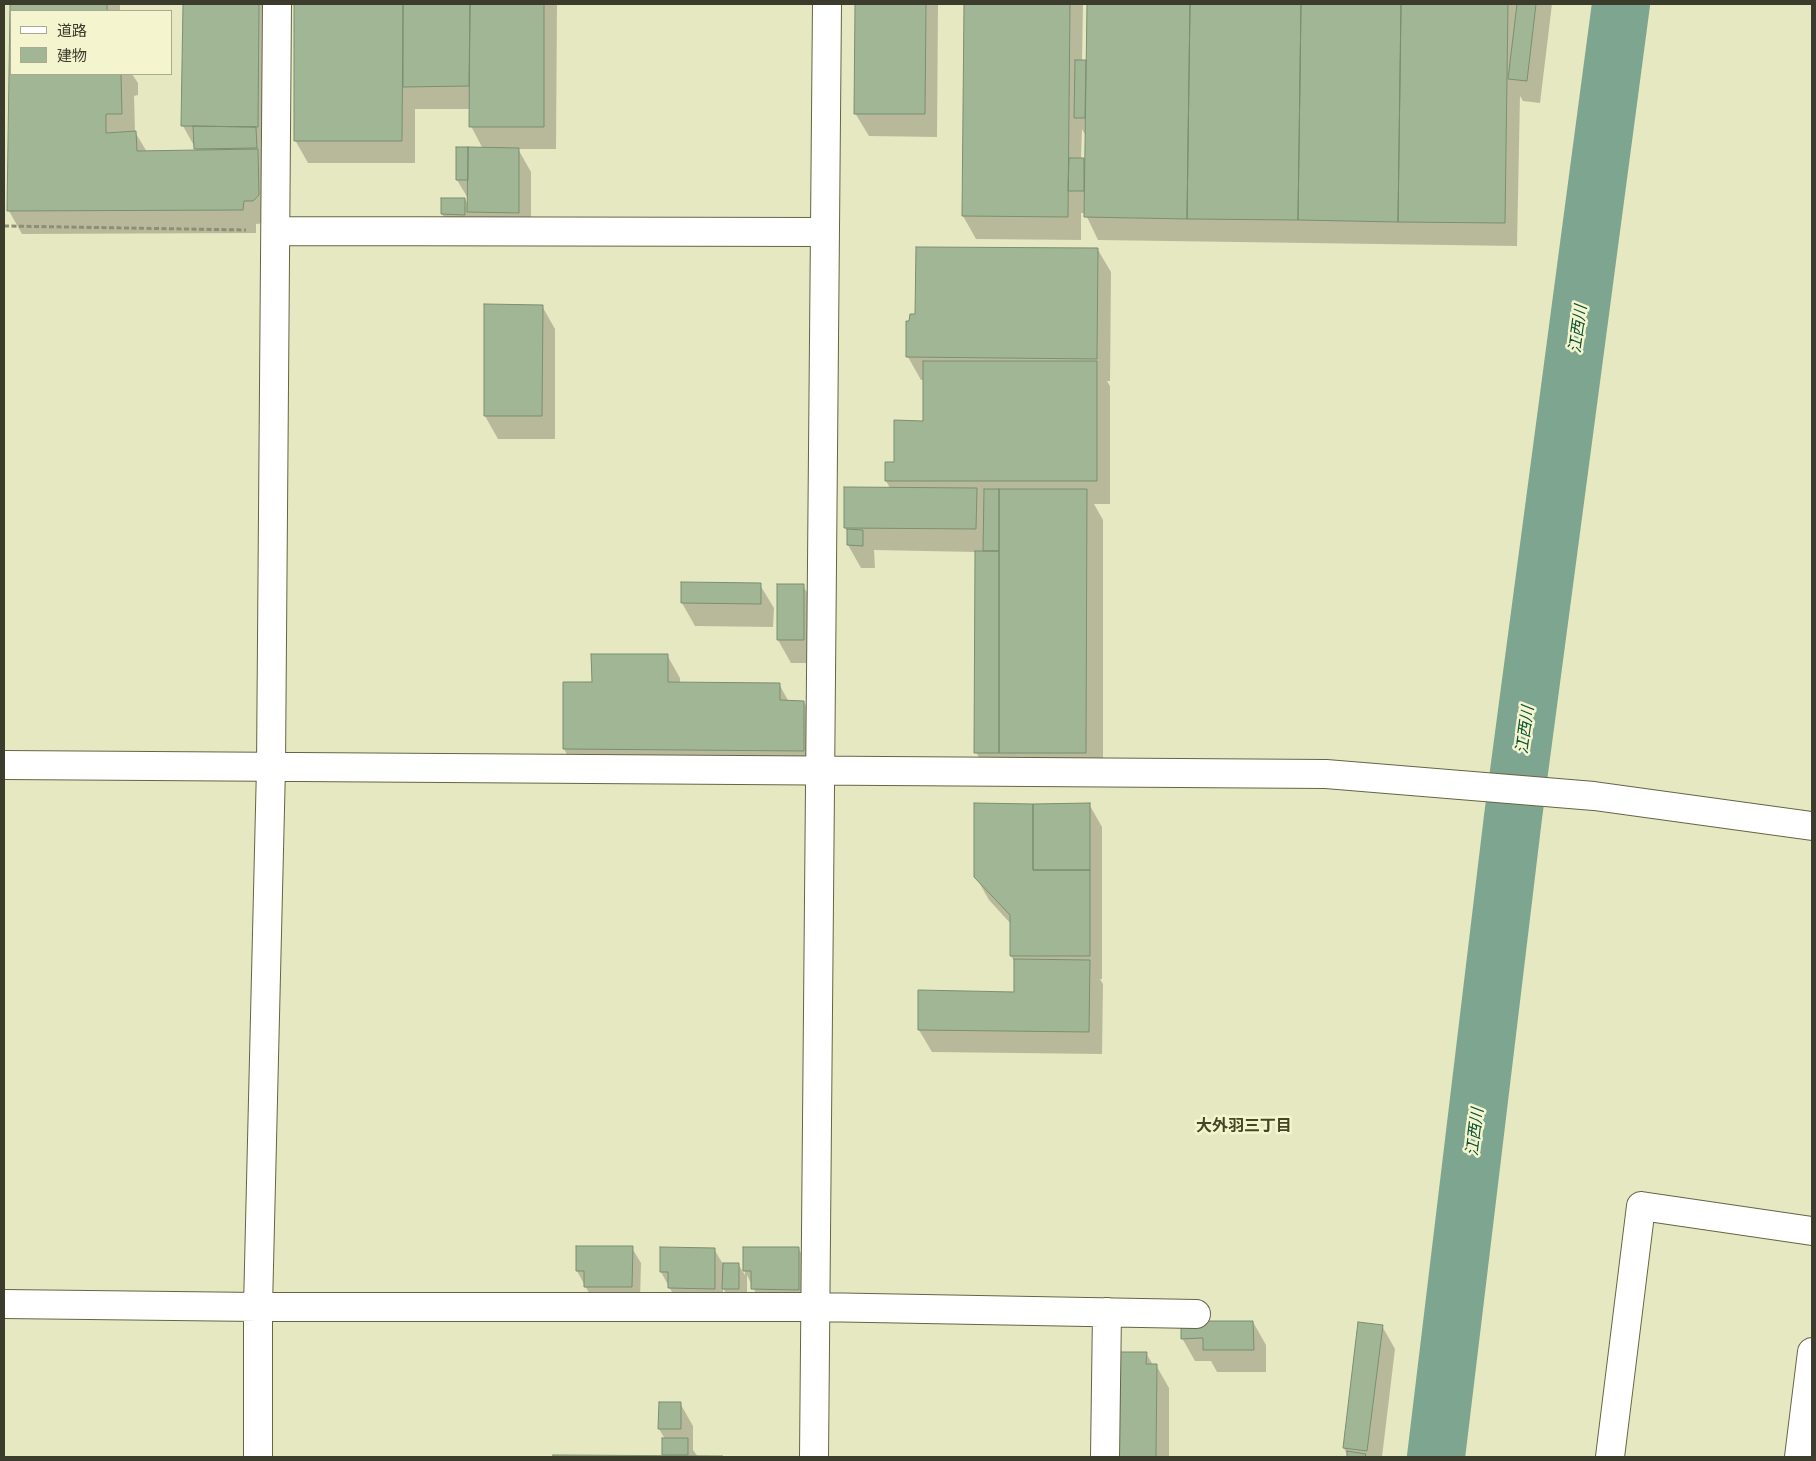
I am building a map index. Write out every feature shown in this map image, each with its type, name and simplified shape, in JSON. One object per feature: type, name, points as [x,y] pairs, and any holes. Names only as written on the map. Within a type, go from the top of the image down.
[{"type":"street","points":[[258,1457],[258,1307],[271,767],[277,4]]},
{"type":"street","points":[[814,1457],[827,4]]},
{"type":"street","points":[[276,231],[825,232]]},
{"type":"street","points":[[4,765],[1326,774],[1594,796],[1812,826]]},
{"type":"street","points":[[1610,1457],[1641,1206],[1812,1231]]},
{"type":"street","points":[[4,1304],[258,1307],[815,1307],[1196,1314]]},
{"type":"street","points":[[1105,1457],[1107,1312]]},
{"type":"street","points":[[1799,1457],[1812,1352]]},
{"type":"path","points":[[4,226],[276,231]]},
{"type":"building","points":[[10,4],[107,4],[107,10],[10,10],[10,75],[121,75],[122,114],[106,114],[106,133],[136,131],[137,151],[258,149],[259,195],[253,201],[244,201],[243,210],[7,211]]},
{"type":"building","points":[[183,4],[259,4],[258,127],[181,126]]},
{"type":"building","points":[[294,4],[403,4],[402,141],[294,141]]},
{"type":"building","points":[[403,4],[470,4],[469,86],[403,87]]},
{"type":"building","points":[[470,4],[544,4],[544,127],[469,127]]},
{"type":"building","points":[[855,4],[926,4],[925,114],[854,114]]},
{"type":"building","points":[[964,4],[1070,4],[1068,217],[962,216]]},
{"type":"building","points":[[1087,4],[1190,4],[1187,219],[1084,217]]},
{"type":"building","points":[[1190,4],[1301,4],[1298,220],[1187,219]]},
{"type":"building","points":[[1301,4],[1401,4],[1398,222],[1298,220]]},
{"type":"building","points":[[1401,4],[1508,4],[1505,223],[1398,222]]},
{"type":"building","points":[[1517,4],[1536,4],[1527,81],[1508,79]]},
{"type":"building","points":[[1075,60],[1086,60],[1085,118],[1074,118]]},
{"type":"building","points":[[193,126],[256,127],[257,148],[194,149]]},
{"type":"building","points":[[456,147],[468,147],[468,180],[456,180]]},
{"type":"building","points":[[468,147],[519,148],[519,213],[467,212]]},
{"type":"building","points":[[1069,158],[1084,158],[1084,191],[1068,191]]},
{"type":"building","points":[[441,198],[465,198],[465,215],[441,214]]},
{"type":"building","points":[[916,247],[1098,248],[1097,359],[906,357],[906,321],[909,321],[910,314],[915,314]]},
{"type":"building","points":[[484,304],[543,305],[542,416],[484,416]]},
{"type":"building","points":[[923,361],[1097,361],[1097,481],[885,481],[885,462],[894,462],[894,420],[923,421]]},
{"type":"building","points":[[844,487],[977,488],[976,529],[844,528]]},
{"type":"building","points":[[984,489],[999,489],[999,551],[983,551]]},
{"type":"building","points":[[999,489],[1087,489],[1086,753],[999,753]]},
{"type":"building","points":[[847,529],[863,530],[863,546],[847,545]]},
{"type":"building","points":[[975,551],[999,551],[999,753],[974,753]]},
{"type":"building","points":[[681,582],[761,583],[761,604],[681,603]]},
{"type":"building","points":[[777,584],[804,584],[804,640],[777,640]]},
{"type":"building","points":[[591,654],[668,654],[668,682],[780,683],[780,700],[804,701],[804,751],[563,749],[563,682],[592,682]]},
{"type":"building","points":[[974,803],[1033,804],[1033,870],[1090,870],[1090,956],[1010,956],[1010,915],[974,877]]},
{"type":"building","points":[[1090,803],[1090,870],[1033,870],[1033,804]]},
{"type":"building","points":[[1014,959],[1090,960],[1089,1032],[918,1030],[918,990],[1014,992]]},
{"type":"building","points":[[576,1246],[633,1246],[632,1287],[584,1287],[584,1271],[576,1271]]},
{"type":"building","points":[[660,1247],[715,1248],[715,1289],[668,1288],[668,1272],[660,1272]]},
{"type":"building","points":[[743,1247],[799,1247],[799,1290],[751,1289],[751,1271],[743,1271]]},
{"type":"building","points":[[723,1263],[739,1263],[739,1289],[722,1289]]},
{"type":"building","points":[[1181,1321],[1253,1321],[1254,1350],[1203,1350],[1203,1338],[1181,1339]]},
{"type":"building","points":[[1358,1322],[1383,1325],[1367,1451],[1343,1448]]},
{"type":"building","points":[[1119,1352],[1147,1352],[1146,1364],[1157,1364],[1156,1457],[1118,1457]]},
{"type":"building","points":[[659,1402],[681,1402],[681,1429],[658,1429]]},
{"type":"building","points":[[662,1438],[688,1438],[688,1455],[662,1455]]},
{"type":"building","points":[[1347,1451],[1366,1454],[1365,1457],[1347,1457]]},
{"type":"building","points":[[553,1455],[723,1456],[723,1457],[552,1457]]},
{"type":"waterway","name":"江西川","points":[[1436,1457],[1513,817],[1621,4]]},
{"type":"district","name":"大外羽三丁目","points":[[1244,1126]]}]
